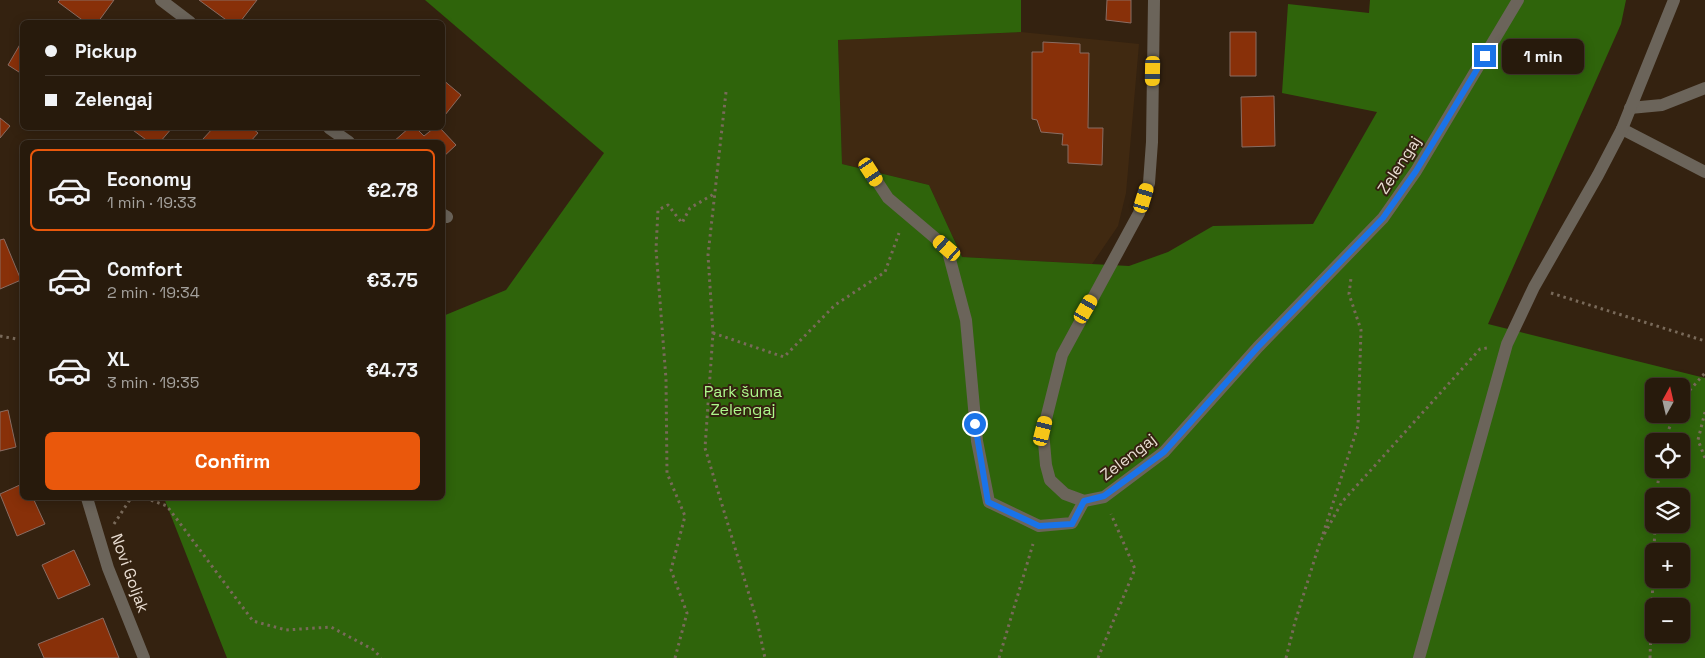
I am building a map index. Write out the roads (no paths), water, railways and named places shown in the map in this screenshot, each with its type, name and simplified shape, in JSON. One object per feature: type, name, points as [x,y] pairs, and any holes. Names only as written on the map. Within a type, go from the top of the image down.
[{"type":"street","points":[[161,0],[187,20]]},
{"type":"street","points":[[871,172],[888,198],[947,248],[966,320],[977,441],[988,502],[1039,526],[1072,524],[1084,501],[1065,494],[1050,480],[1046,465],[1043,431],[1062,355],[1140,213],[1149,183],[1152,142],[1154,0]]},
{"type":"street","name":"Zelengaj","points":[[1084,501],[1104,496],[1164,452],[1258,347],[1383,218],[1416,171],[1518,0]]},
{"type":"street","points":[[1419,658],[1507,344],[1534,287],[1622,129],[1674,0]]},
{"type":"street","points":[[1630,108],[1662,105],[1705,88]]},
{"type":"street","points":[[1622,129],[1705,172]]},
{"type":"street","points":[[332,130],[346,140]]},
{"type":"street","name":"Novi Goljak","points":[[88,500],[108,568],[144,658]]},
{"type":"park label","name":"Park šuma Zelengaj","points":[[743,400]]}]
